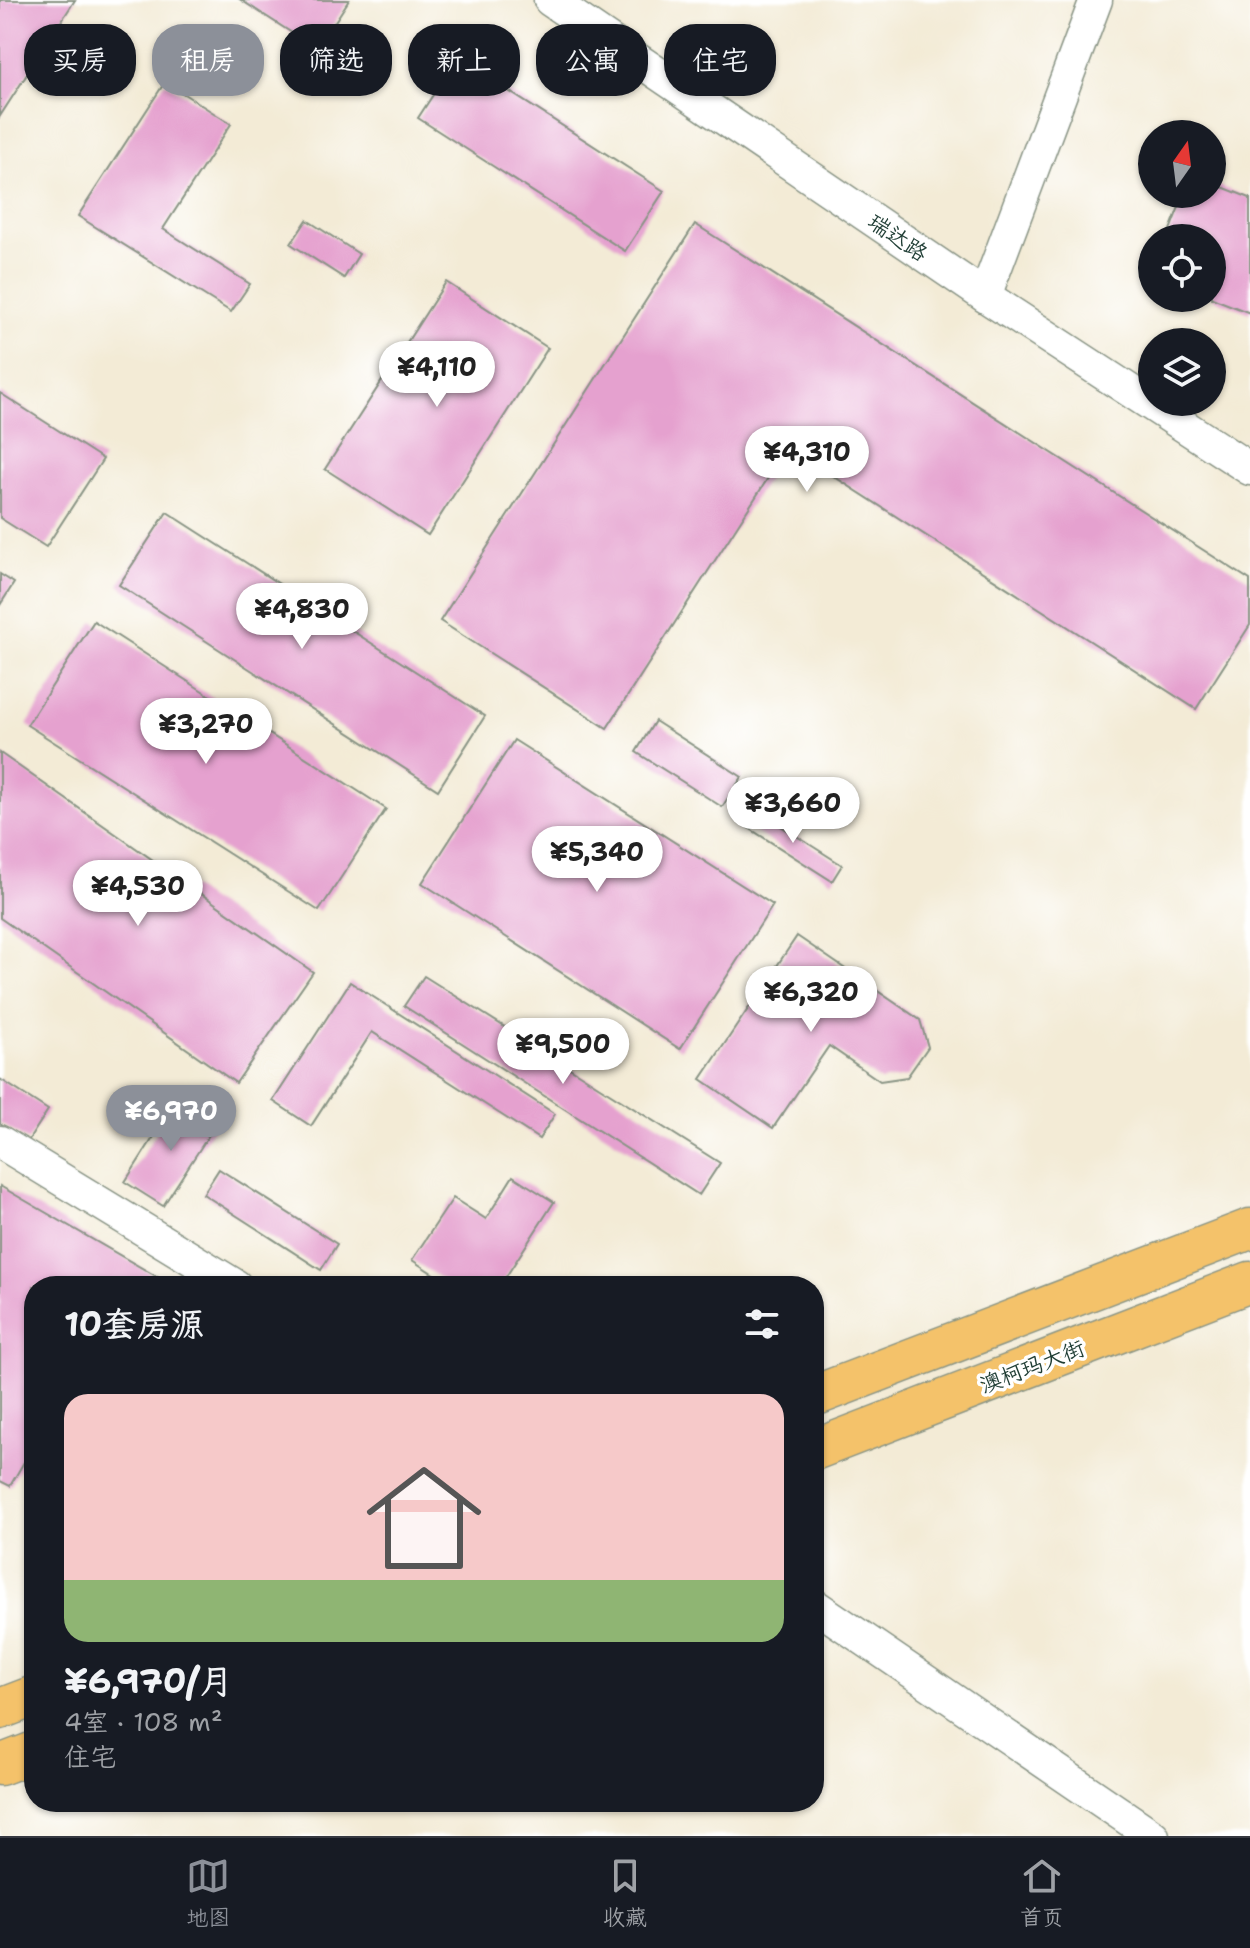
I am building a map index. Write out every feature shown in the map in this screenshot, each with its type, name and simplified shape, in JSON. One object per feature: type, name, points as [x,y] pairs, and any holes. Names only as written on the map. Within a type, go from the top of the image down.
[{"type":"main road","points":[[824,1392],[1250,1229]]},
{"type":"main road","name":"澳柯玛大街","points":[[824,1446],[1250,1282]]},
{"type":"main road","points":[[0,1709],[24,1700]]},
{"type":"main road","points":[[0,1765],[24,1756]]},
{"type":"street","name":"瑞达路","points":[[550,0],[985,296],[1250,469]]},
{"type":"street","points":[[985,296],[1096,0]]},
{"type":"street","points":[[0,1142],[220,1276]]},
{"type":"street","points":[[824,1612],[1153,1836]]},
{"type":"building","points":[[0,0],[75,0],[59,24],[24,24],[24,79],[0,116]]},
{"type":"building","points":[[241,0],[349,0],[333,24],[280,25]]},
{"type":"building","points":[[156,96],[187,96],[231,124],[163,229],[250,284],[231,312],[78,216]]},
{"type":"building","points":[[432,96],[516,96],[664,191],[625,251],[418,118]]},
{"type":"building","points":[[1226,189],[1250,198],[1250,313],[1226,304],[1226,224],[1172,224],[1179,208],[1226,208]]},
{"type":"building","points":[[307,220],[359,254],[344,278],[291,244]]},
{"type":"building","points":[[695,224],[1250,580],[1250,625],[1196,709],[788,447],[607,728],[440,621]]},
{"type":"building","points":[[446,282],[548,348],[428,535],[325,469]]},
{"type":"building","points":[[0,393],[103,459],[46,547],[0,518]]},
{"type":"building","points":[[167,512],[485,716],[438,790],[119,585]]},
{"type":"building","points":[[0,574],[14,583],[0,605]]},
{"type":"building","points":[[94,621],[386,809],[319,911],[27,725]]},
{"type":"building","points":[[655,721],[742,777],[722,807],[636,752]]},
{"type":"building","points":[[514,740],[773,905],[680,1049],[422,883]]},
{"type":"building","points":[[0,753],[313,972],[236,1083],[0,918]]},
{"type":"building","points":[[754,809],[842,865],[832,881],[744,825]]},
{"type":"building","points":[[797,936],[920,1020],[928,1047],[907,1077],[880,1081],[829,1046],[773,1128],[701,1079]]},
{"type":"building","points":[[424,976],[720,1163],[699,1195],[404,1006]]},
{"type":"building","points":[[350,982],[555,1114],[539,1139],[372,1032],[311,1126],[273,1101]]},
{"type":"building","points":[[0,1079],[48,1110],[28,1141],[0,1123]]},
{"type":"building","points":[[178,1099],[216,1124],[163,1206],[125,1182]]},
{"type":"building","points":[[219,1169],[337,1244],[321,1270],[203,1194]]},
{"type":"building","points":[[513,1176],[554,1202],[506,1276],[437,1276],[412,1260],[453,1198],[486,1219]]},
{"type":"building","points":[[0,1186],[156,1276],[24,1276],[24,1462],[10,1486],[0,1481]]}]
